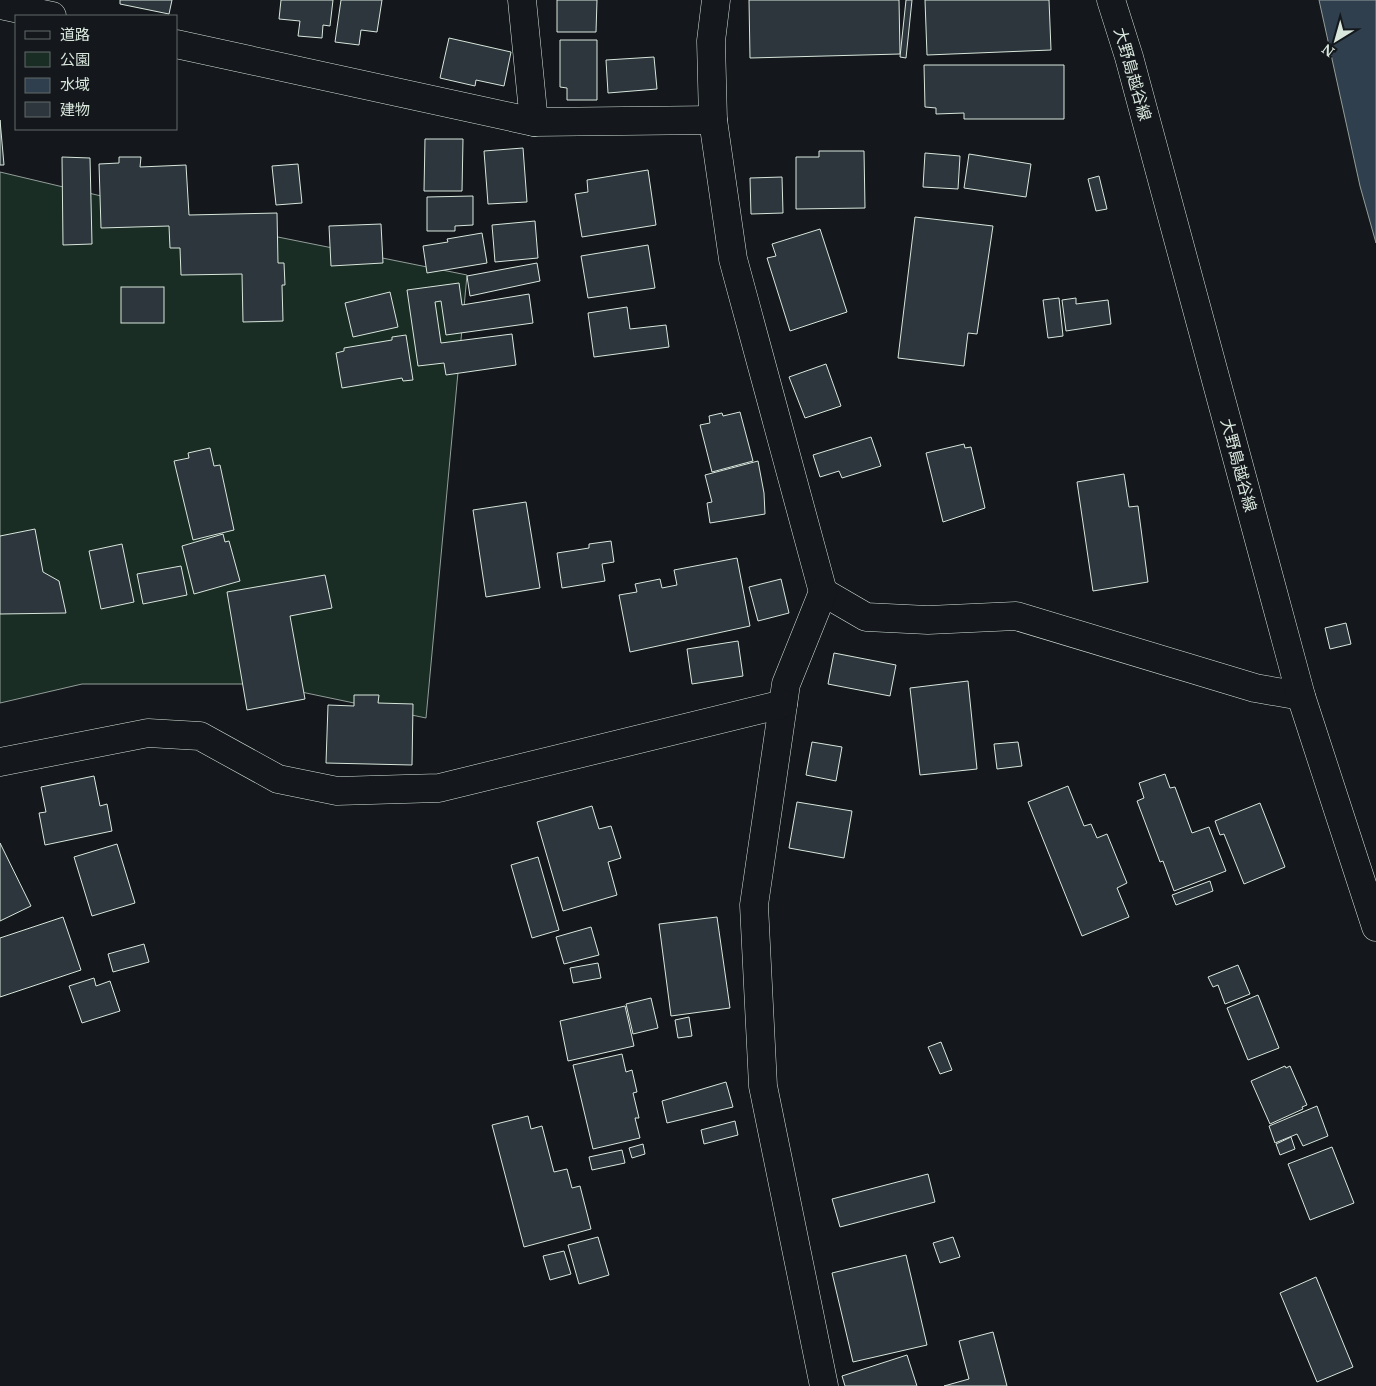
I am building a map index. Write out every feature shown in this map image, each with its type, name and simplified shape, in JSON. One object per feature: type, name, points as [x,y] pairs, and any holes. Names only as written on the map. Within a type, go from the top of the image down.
[{"type":"street","points":[[522,0],[534,122]]},
{"type":"street","points":[[716,0],[711,41],[714,120],[733,259],[823,592],[786,684],[754,905],[762,1086],[824,1386]]},
{"type":"street","name":"大野島越谷線","points":[[1111,0],[1129,57],[1301,696],[1376,927]]},
{"type":"street","points":[[0,5],[47,15]]},
{"type":"street","points":[[178,44],[534,122],[714,120]]},
{"type":"street","points":[[823,592],[866,617],[928,620],[1016,616],[1256,688],[1301,696]]},
{"type":"street","points":[[0,762],[148,733],[200,736],[278,779],[337,791],[439,788],[783,704]]},
{"type":"green space","points":[[0,172],[253,232],[467,275],[426,718],[263,684],[82,684],[0,703]]},
{"type":"water","points":[[1319,0],[1376,0],[1376,243],[1360,186]]},
{"type":"building","points":[[120,0],[172,0],[169,14],[120,4]]},
{"type":"building","points":[[281,0],[333,0],[330,26],[323,25],[322,38],[298,36],[300,21],[279,19]]},
{"type":"building","points":[[341,0],[382,0],[377,32],[361,30],[359,45],[335,42]]},
{"type":"building","points":[[557,0],[597,0],[596,32],[557,32]]},
{"type":"building","points":[[749,0],[899,0],[900,54],[750,58]]},
{"type":"building","points":[[906,0],[912,0],[906,58],[900,57]]},
{"type":"building","points":[[925,0],[1049,0],[1051,50],[927,55]]},
{"type":"building","points":[[449,38],[511,52],[504,86],[476,80],[475,86],[440,78]]},
{"type":"building","points":[[560,40],[597,40],[597,100],[567,100],[567,88],[560,87]]},
{"type":"building","points":[[654,57],[657,89],[608,93],[606,60]]},
{"type":"building","points":[[924,65],[1064,65],[1064,119],[964,119],[964,113],[936,114],[936,108],[925,107]]},
{"type":"building","points":[[0,120],[4,165],[0,165]]},
{"type":"building","points":[[425,139],[463,139],[462,191],[424,191]]},
{"type":"building","points":[[523,148],[527,202],[488,204],[484,151]]},
{"type":"building","points":[[819,151],[864,151],[865,208],[796,209],[796,157],[819,157]]},
{"type":"building","points":[[925,153],[960,156],[958,189],[923,187]]},
{"type":"building","points":[[969,154],[1031,164],[1026,197],[964,188]]},
{"type":"building","points":[[62,157],[90,158],[92,244],[63,245]]},
{"type":"building","points":[[119,157],[141,157],[140,167],[186,165],[189,215],[277,213],[278,263],[284,263],[285,285],[282,285],[283,321],[243,322],[242,274],[181,275],[180,248],[170,248],[169,226],[101,228],[99,164],[119,163]]},
{"type":"building","points":[[298,164],[302,203],[276,205],[272,166]]},
{"type":"building","points":[[648,170],[656,225],[582,237],[575,194],[588,192],[587,180]]},
{"type":"building","points":[[1099,176],[1107,209],[1096,211],[1088,179]]},
{"type":"building","points":[[782,177],[783,213],[751,214],[750,178]]},
{"type":"building","points":[[473,196],[473,225],[455,226],[455,231],[427,231],[427,197]]},
{"type":"building","points":[[915,217],[993,226],[977,334],[968,333],[964,366],[898,358]]},
{"type":"building","points":[[535,221],[538,258],[495,262],[492,225]]},
{"type":"building","points":[[381,224],[383,263],[331,266],[329,226]]},
{"type":"building","points":[[820,229],[847,312],[790,331],[767,258],[776,256],[772,244]]},
{"type":"building","points":[[482,233],[487,263],[427,273],[423,246],[448,242],[447,239]]},
{"type":"building","points":[[648,245],[655,288],[588,298],[581,256]]},
{"type":"building","points":[[537,263],[540,281],[470,296],[467,276]]},
{"type":"building","points":[[459,283],[462,305],[529,294],[533,323],[446,335],[441,301],[435,302],[441,343],[512,334],[516,365],[446,375],[444,363],[418,366],[407,290]]},
{"type":"building","points":[[121,287],[164,287],[164,323],[121,323]]},
{"type":"building","points":[[390,292],[398,327],[353,337],[345,303]]},
{"type":"building","points":[[1059,298],[1063,336],[1048,338],[1043,300]]},
{"type":"building","points":[[1076,298],[1076,304],[1108,300],[1111,324],[1066,331],[1062,300]]},
{"type":"building","points":[[627,307],[630,329],[666,325],[669,347],[594,357],[588,313]]},
{"type":"building","points":[[406,335],[413,380],[403,381],[402,378],[342,388],[336,353],[344,351],[344,348],[392,340],[392,337]]},
{"type":"building","points":[[826,364],[841,406],[805,418],[789,377]]},
{"type":"building","points":[[740,412],[753,461],[712,472],[700,425],[710,423],[709,416],[722,413],[723,416]]},
{"type":"building","points":[[871,437],[881,466],[842,478],[839,471],[820,477],[813,455]]},
{"type":"building","points":[[964,444],[965,448],[971,447],[985,508],[943,522],[926,453]]},
{"type":"building","points":[[210,448],[214,466],[220,465],[234,530],[193,540],[174,461],[189,458],[188,453]]},
{"type":"building","points":[[758,461],[764,493],[765,514],[710,523],[707,503],[712,502],[705,475]]},
{"type":"building","points":[[1124,474],[1129,507],[1138,506],[1148,582],[1093,591],[1077,482]]},
{"type":"building","points":[[526,502],[540,588],[486,597],[473,510]]},
{"type":"building","points":[[35,529],[43,572],[59,581],[66,613],[0,614],[0,536]]},
{"type":"building","points":[[223,534],[225,542],[229,541],[240,581],[194,594],[182,546]]},
{"type":"building","points":[[611,541],[614,562],[602,564],[605,581],[562,588],[557,553],[589,548],[589,544]]},
{"type":"building","points":[[122,544],[134,602],[101,609],[89,551]]},
{"type":"building","points":[[737,558],[750,626],[630,652],[619,595],[637,592],[635,584],[660,579],[662,588],[677,585],[674,570]]},
{"type":"building","points":[[181,566],[187,595],[143,604],[137,574]]},
{"type":"building","points":[[325,575],[332,608],[290,616],[305,699],[247,710],[227,592]]},
{"type":"building","points":[[781,579],[789,613],[758,621],[749,587]]},
{"type":"building","points":[[1346,623],[1351,644],[1330,649],[1325,628]]},
{"type":"building","points":[[738,641],[743,676],[692,684],[687,649]]},
{"type":"building","points":[[834,653],[896,665],[890,696],[828,684]]},
{"type":"building","points":[[968,681],[977,769],[920,775],[910,688]]},
{"type":"building","points":[[354,695],[379,695],[378,703],[413,704],[412,765],[326,763],[328,705],[354,706]]},
{"type":"building","points":[[812,742],[842,747],[836,781],[806,775]]},
{"type":"building","points":[[1018,742],[1022,766],[997,769],[994,744]]},
{"type":"building","points":[[1165,774],[1170,788],[1175,787],[1192,833],[1209,827],[1226,871],[1174,891],[1163,861],[1160,862],[1137,801],[1144,798],[1139,783]]},
{"type":"building","points":[[94,776],[100,806],[107,804],[112,831],[45,845],[39,813],[46,812],[41,787]]},
{"type":"building","points":[[1068,786],[1084,826],[1091,824],[1097,838],[1107,834],[1127,883],[1117,888],[1129,917],[1082,936],[1028,802]]},
{"type":"building","points":[[797,802],[852,811],[844,858],[789,848]]},
{"type":"building","points":[[1260,803],[1285,867],[1244,884],[1224,834],[1220,835],[1215,821]]},
{"type":"building","points":[[592,806],[599,829],[611,826],[621,858],[608,862],[617,895],[563,911],[537,822]]},
{"type":"building","points":[[0,843],[31,906],[0,921]]},
{"type":"building","points":[[117,844],[135,903],[92,916],[74,857]]},
{"type":"building","points":[[538,857],[559,930],[532,938],[511,865]]},
{"type":"building","points":[[1210,881],[1213,891],[1176,905],[1172,895]]},
{"type":"building","points":[[63,917],[81,970],[0,997],[0,938]]},
{"type":"building","points":[[717,917],[730,1008],[671,1016],[659,924]]},
{"type":"building","points":[[591,927],[599,955],[564,964],[556,937]]},
{"type":"building","points":[[144,944],[149,962],[113,972],[108,954]]},
{"type":"building","points":[[598,963],[601,978],[573,983],[570,968]]},
{"type":"building","points":[[1238,965],[1250,994],[1225,1004],[1218,985],[1213,987],[1208,977]]},
{"type":"building","points":[[94,978],[96,986],[110,981],[120,1011],[82,1023],[69,986]]},
{"type":"building","points":[[1258,995],[1279,1048],[1248,1060],[1227,1008]]},
{"type":"building","points":[[651,998],[658,1028],[633,1034],[626,1004]]},
{"type":"building","points":[[625,1006],[634,1046],[568,1061],[560,1021]]},
{"type":"building","points":[[689,1017],[692,1036],[678,1038],[675,1020]]},
{"type":"building","points":[[941,1042],[952,1070],[940,1074],[928,1047]]},
{"type":"building","points":[[622,1054],[626,1072],[632,1070],[637,1092],[633,1093],[639,1118],[635,1118],[640,1138],[593,1149],[573,1065]]},
{"type":"building","points":[[1285,1066],[1286,1068],[1290,1066],[1307,1105],[1302,1107],[1303,1109],[1270,1124],[1251,1081]]},
{"type":"building","points":[[726,1082],[733,1107],[667,1123],[662,1101]]},
{"type":"building","points":[[1317,1106],[1328,1136],[1303,1146],[1297,1134],[1275,1143],[1269,1126]]},
{"type":"building","points":[[528,1116],[531,1129],[542,1126],[554,1172],[567,1169],[572,1188],[580,1186],[591,1229],[524,1247],[492,1125]]},
{"type":"building","points":[[735,1121],[738,1135],[704,1144],[701,1130]]},
{"type":"building","points":[[1291,1137],[1295,1149],[1280,1155],[1276,1144]]},
{"type":"building","points":[[643,1144],[645,1154],[632,1158],[629,1148]]},
{"type":"building","points":[[1332,1147],[1354,1203],[1310,1220],[1288,1164]]},
{"type":"building","points":[[622,1150],[625,1163],[592,1170],[589,1157]]},
{"type":"building","points":[[928,1174],[935,1202],[840,1227],[832,1199]]},
{"type":"building","points":[[598,1237],[609,1275],[579,1284],[568,1245]]},
{"type":"building","points":[[953,1237],[960,1257],[940,1263],[933,1243]]},
{"type":"building","points":[[564,1251],[571,1274],[550,1280],[543,1256]]},
{"type":"building","points":[[906,1255],[927,1345],[853,1362],[832,1273]]},
{"type":"building","points":[[1316,1277],[1353,1367],[1317,1382],[1280,1293]]},
{"type":"building","points":[[993,1332],[1007,1386],[944,1386],[969,1379],[959,1341]]},
{"type":"building","points":[[907,1355],[917,1386],[845,1386],[842,1376]]}]
